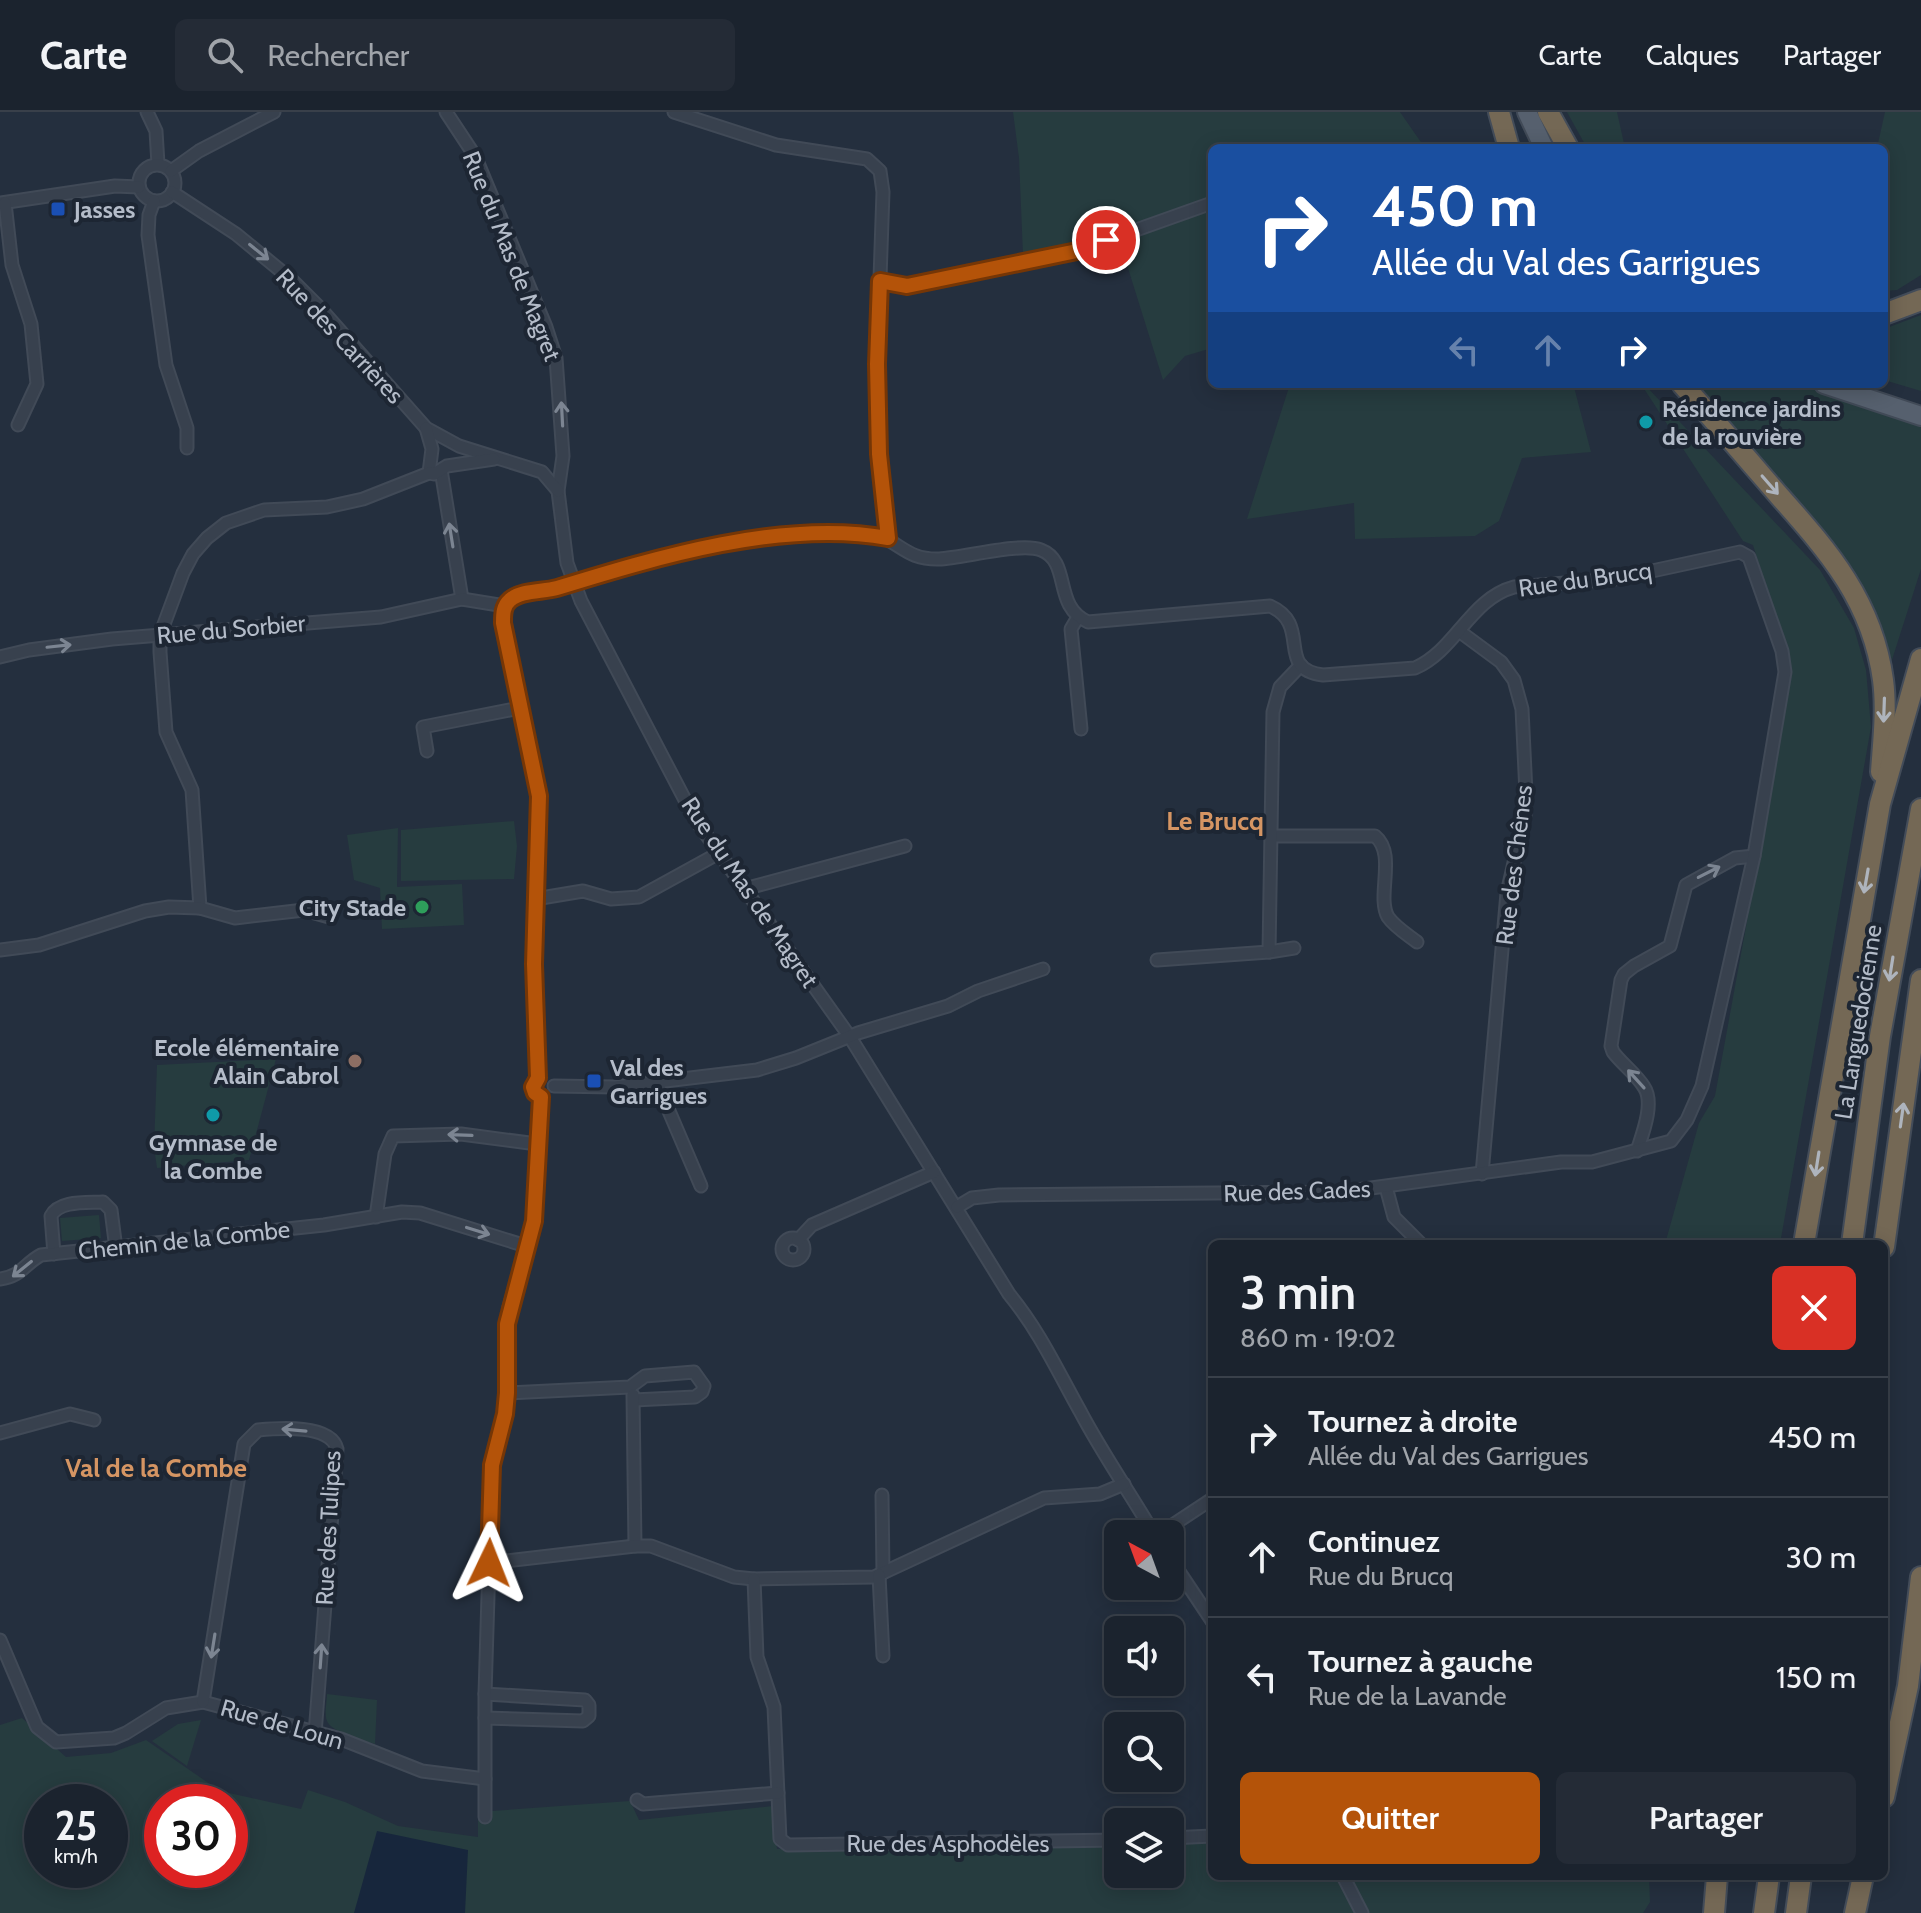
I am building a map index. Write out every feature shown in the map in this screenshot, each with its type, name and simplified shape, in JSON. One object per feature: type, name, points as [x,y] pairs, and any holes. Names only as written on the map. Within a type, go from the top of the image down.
[{"type":"highway","points":[[1499,112],[1508,144]]},
{"type":"highway","points":[[1548,112],[1566,144]]},
{"type":"highway","points":[[1888,312],[1921,300]]},
{"type":"highway","points":[[1685,388],[1827,551],[1866,613],[1884,682],[1880,804]]},
{"type":"highway","points":[[1805,1240],[1880,804],[1921,659]]},
{"type":"highway","name":"La Languedocienne","points":[[1853,1240],[1880,1036],[1921,809]]},
{"type":"highway","points":[[1885,1240],[1921,980]]},
{"type":"highway","points":[[1888,1778],[1908,1686],[1921,1577]]},
{"type":"highway","points":[[1714,1913],[1717,1880]]},
{"type":"highway","points":[[1764,1913],[1768,1880]]},
{"type":"highway","points":[[1796,1913],[1800,1880]]},
{"type":"highway","points":[[1855,1913],[1862,1880]]},
{"type":"main road","points":[[1519,112],[1534,144]]},
{"type":"main road","points":[[1527,112],[1542,144]]},
{"type":"main road","points":[[1836,388],[1921,416]]},
{"type":"main road","points":[[1863,388],[1921,408]]},
{"type":"street","points":[[147,112],[156,131],[158,164]]},
{"type":"street","points":[[171,171],[199,151],[274,112]]},
{"type":"street","name":"Rue du Mas de Magret","points":[[446,112],[475,156],[546,327],[559,376],[563,456],[558,491],[567,563],[573,582],[695,819],[850,1037],[1009,1294],[1031,1321],[1079,1410],[1147,1520]]},
{"type":"street","points":[[674,112],[776,145],[867,159],[880,171],[883,192],[877,364],[879,454],[888,538]]},
{"type":"street","points":[[158,164],[171,171],[175,181],[172,192],[165,199],[154,201],[144,196],[139,187],[139,177],[144,169],[158,164]]},
{"type":"street","points":[[18,425],[37,384],[31,324],[12,265],[2,203],[115,186],[139,187]]},
{"type":"street","name":"Rue des Carrières","points":[[172,192],[236,234],[292,280],[426,428],[459,446],[488,454],[494,459]]},
{"type":"street","points":[[154,201],[149,215],[148,235],[166,365],[187,428],[187,448]]},
{"type":"street","points":[[880,281],[907,286],[1077,251],[1208,204]]},
{"type":"street","points":[[426,428],[462,599],[505,606]]},
{"type":"street","points":[[558,491],[542,472],[563,456]]},
{"type":"street","name":"Rue des Carrières","points":[[160,635],[193,554],[226,523],[264,510],[327,507],[363,499],[447,466],[494,459],[542,472]]},
{"type":"street","points":[[554,1086],[550,1095],[541,1097],[533,1087],[538,1078],[535,899],[539,796],[503,623],[505,606],[515,596],[728,542],[832,533],[867,534],[888,538],[903,552],[918,558],[939,559],[1028,548],[1043,550],[1058,567],[1066,603],[1078,617],[1096,622],[1270,606],[1284,613],[1290,620],[1295,654],[1301,665],[1280,687],[1273,712],[1269,952]]},
{"type":"street","name":"Rue du Brucq","points":[[1301,665],[1312,674],[1323,675],[1415,668],[1440,653],[1489,597],[1514,587],[1615,579],[1740,552],[1749,557],[1782,651],[1785,672],[1754,856],[1702,1086],[1687,1120],[1671,1141],[1637,1151]]},
{"type":"street","name":"Rue du Sorbier","points":[[0,657],[29,650],[160,635],[381,617],[462,599]]},
{"type":"street","points":[[1078,617],[1071,629],[1081,729]]},
{"type":"street","name":"Rue des Chênes","points":[[1459,631],[1501,662],[1514,680],[1522,709],[1526,793],[1525,815],[1507,893],[1482,1174]]},
{"type":"street","points":[[160,635],[166,732],[192,790],[200,908]]},
{"type":"street","points":[[427,751],[423,727],[520,708]]},
{"type":"street","points":[[1272,836],[1375,836],[1384,848],[1386,914],[1417,942]]},
{"type":"street","points":[[744,889],[905,846]]},
{"type":"street","points":[[535,899],[583,891],[611,899],[639,897],[719,853]]},
{"type":"street","points":[[1637,1151],[1648,1095],[1643,1085],[1616,1057],[1611,1046],[1621,980],[1628,970],[1670,946],[1686,885],[1735,858],[1754,856]]},
{"type":"street","points":[[0,950],[71,937],[145,911],[169,907],[200,908],[235,918],[304,910],[329,917]]},
{"type":"street","points":[[1157,960],[1294,948]]},
{"type":"street","points":[[554,1086],[615,1087],[757,1070],[948,1006],[978,991],[1043,969]]},
{"type":"street","points":[[538,1078],[547,1077],[554,1086]]},
{"type":"street","points":[[657,1083],[701,1186]]},
{"type":"street","points":[[485,1817],[485,1694],[492,1465],[505,1414],[507,1324],[534,1221],[541,1097]]},
{"type":"street","points":[[376,1217],[385,1154],[393,1136],[461,1134],[537,1144]]},
{"type":"street","name":"Rue des Cades","points":[[957,1207],[972,1198],[999,1195],[1306,1194],[1386,1187],[1561,1162],[1592,1162],[1637,1151]]},
{"type":"street","points":[[798,1240],[812,1225],[934,1172]]},
{"type":"street","points":[[1386,1187],[1394,1217],[1417,1240]]},
{"type":"street","points":[[54,1254],[51,1216],[54,1210],[61,1206],[103,1202],[111,1210],[116,1249]]},
{"type":"street","name":"Chemin de la Combe","points":[[0,1279],[19,1274],[41,1255],[324,1225],[402,1212],[420,1213],[526,1246]]},
{"type":"street","points":[[507,1393],[630,1387],[645,1376],[694,1372],[704,1386],[695,1397],[634,1400]]},
{"type":"street","points":[[630,1387],[634,1400],[635,1546]]},
{"type":"street","points":[[0,1433],[70,1414],[94,1420]]},
{"type":"street","name":"Rue des Tulipes","points":[[203,1702],[244,1444],[258,1430],[290,1429],[321,1433],[330,1436],[337,1449],[315,1734]]},
{"type":"street","points":[[489,1563],[651,1546],[734,1577],[874,1577],[1044,1498],[1100,1494],[1124,1484]]},
{"type":"street","points":[[882,1495],[883,1656]]},
{"type":"street","points":[[1178,1520],[1208,1502]]},
{"type":"street","points":[[637,1800],[643,1804],[778,1793],[774,1707],[757,1657],[754,1579]]},
{"type":"street","points":[[1184,1579],[1208,1615]]},
{"type":"street","name":"Rue de Loun","points":[[0,1640],[37,1727],[56,1742],[114,1738],[166,1708],[203,1702],[362,1746],[422,1771],[485,1779]]},
{"type":"street","points":[[485,1694],[585,1700],[589,1705],[589,1716],[583,1721],[485,1718]]},
{"type":"street","name":"Rue des Asphodèles","points":[[778,1793],[780,1839],[788,1845],[1104,1840]]},
{"type":"street","points":[[1184,1837],[1208,1836]]},
{"type":"street","points":[[1345,1880],[1362,1913]]},
{"type":"green space","points":[[1013,112],[1400,112],[1422,144],[1208,144],[1208,349],[1185,356],[1163,380],[1122,249],[1122,228],[1095,238],[1023,255],[1019,158]]},
{"type":"green space","points":[[1567,112],[1617,112],[1624,144],[1585,144]]},
{"type":"green space","points":[[1885,112],[1921,112],[1921,275],[1897,290],[1888,291],[1888,144],[1878,144]]},
{"type":"green space","points":[[1921,315],[1921,391],[1888,381],[1888,327]]},
{"type":"green space","points":[[1289,388],[1574,388],[1591,452],[1522,458],[1499,521],[1475,536],[1355,539],[1354,503],[1247,519]]},
{"type":"green space","points":[[1644,388],[1648,388],[1820,570],[1854,628],[1866,670],[1871,727],[1781,1240],[1666,1240],[1699,1123],[1715,1096],[1782,730],[1790,664],[1753,545],[1743,541]]},
{"type":"green space","points":[[1696,388],[1820,388],[1921,427],[1921,569],[1890,666],[1876,613],[1842,561]]},
{"type":"green space","points":[[514,821],[517,846],[514,879],[401,881],[401,830]]},
{"type":"green space","points":[[398,828],[397,887],[462,884],[464,925],[382,929],[380,888],[354,880],[347,835]]},
{"type":"green space","name":"Gymnase de la Combe","points":[[276,1059],[249,1160],[157,1168],[154,1147],[157,1065]]},
{"type":"green space","points":[[99,1215],[101,1238],[62,1241],[60,1218]]},
{"type":"green space","points":[[327,1694],[377,1700],[375,1744],[348,1736],[330,1725],[326,1715]]},
{"type":"green space","points":[[22,1718],[66,1757],[111,1753],[146,1740],[210,1784],[144,1784],[144,1888],[248,1888],[248,1797],[301,1809],[308,1790],[345,1802],[398,1826],[478,1837],[478,1812],[630,1801],[639,1820],[773,1806],[777,1849],[1104,1845],[1104,1888],[1184,1888],[1184,1841],[1208,1840],[1208,1880],[1649,1880],[1650,1902],[1643,1913],[0,1913],[0,1725]]},
{"type":"green space","points":[[201,1720],[187,1766],[152,1741],[178,1724]]},
{"type":"water","points":[[377,1831],[468,1850],[465,1913],[354,1913]]},
{"type":"place","name":"Jasses","points":[[58,209]]},
{"type":"place","name":"Résidence jardins de la rouvière","points":[[1646,422]]},
{"type":"place","name":"City Stade","points":[[422,907]]},
{"type":"place","name":"Ecole élémentaire Alain Cabrol","points":[[355,1061]]},
{"type":"place","name":"Val des Garrigues","points":[[594,1081]]},
{"type":"place","name":"Gymnase de la Combe","points":[[213,1115]]},
{"type":"district","name":"Le Brucq","points":[[1215,821]]},
{"type":"district","name":"Val de la Combe","points":[[156,1468]]},
{"type":"route","points":[[489,1563],[492,1465],[507,1393],[507,1324],[534,1221],[541,1097],[533,1087],[538,1078],[534,964],[539,796],[503,623],[505,606],[515,596],[728,542],[832,533],[888,538],[879,454],[877,364],[880,281],[907,286],[1077,251],[1106,240]]}]
